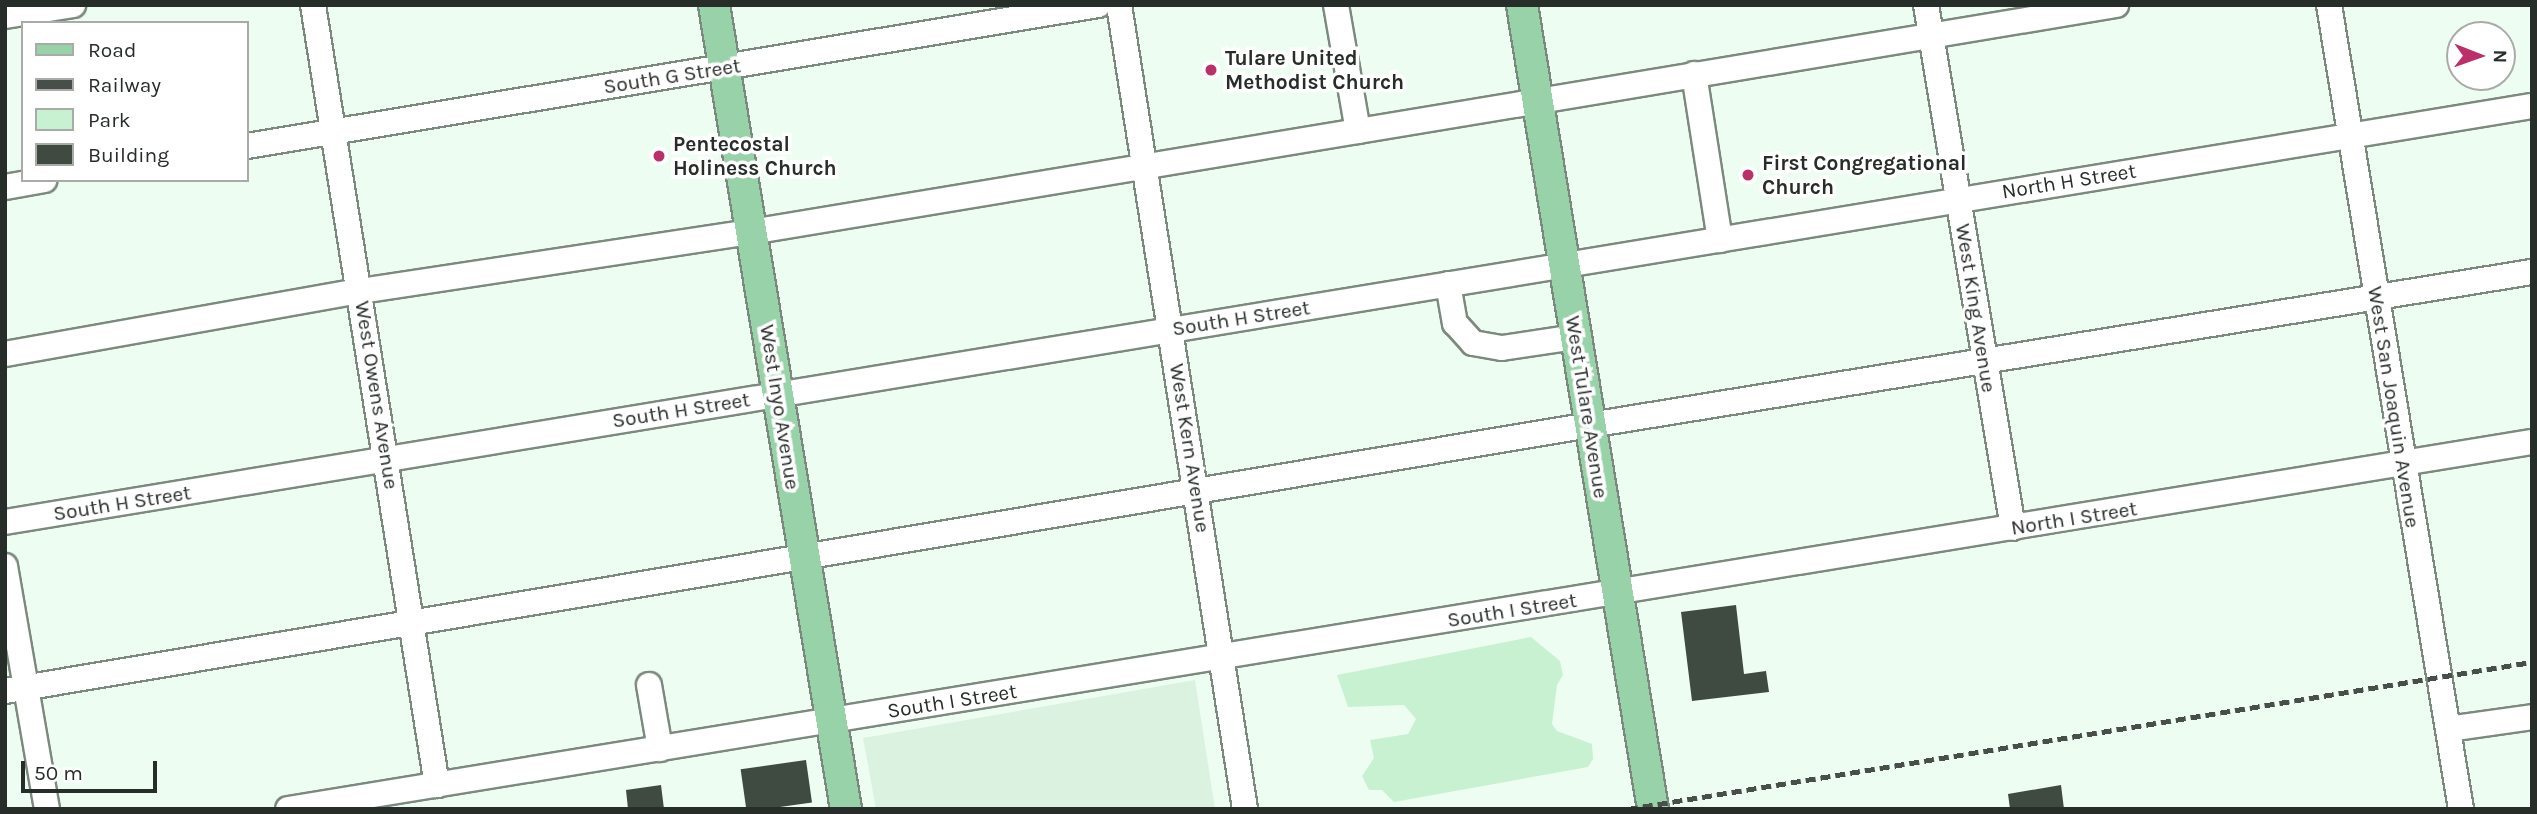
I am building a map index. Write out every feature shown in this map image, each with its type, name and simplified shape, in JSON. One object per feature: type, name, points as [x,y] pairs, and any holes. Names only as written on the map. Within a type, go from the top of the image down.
[{"type":"main road","name":"West Inyo Avenue","points":[[714,5],[846,809]]},
{"type":"main road","name":"West Tulare Avenue","points":[[1522,5],[1653,809]]},
{"type":"street","points":[[5,16],[73,5]]},
{"type":"street","name":"West Owens Avenue","points":[[313,5],[414,621],[437,785]]},
{"type":"street","name":"South G Street","points":[[248,146],[1098,5]]},
{"type":"street","name":"West Kern Avenue","points":[[1119,5],[1245,809]]},
{"type":"street","points":[[1336,5],[1358,131]]},
{"type":"street","name":"West King Avenue","points":[[1926,5],[2013,528]]},
{"type":"street","points":[[5,354],[360,291],[751,232],[1144,168],[2116,5]]},
{"type":"street","name":"West San Joaquin Avenue","points":[[2329,5],[2402,464],[2461,809]]},
{"type":"street","points":[[1694,74],[1720,240]]},
{"type":"street","name":"North H Street","points":[[1565,265],[2532,106]]},
{"type":"street","points":[[5,187],[33,182]]},
{"type":"street","name":"South H Street","points":[[5,522],[1565,265]]},
{"type":"street","points":[[16,689],[414,621],[804,559],[1590,425],[2532,272]]},
{"type":"street","points":[[1448,284],[1455,323],[1473,343],[1503,348],[1576,337]]},
{"type":"street","name":"North I Street","points":[[1616,594],[2532,442]]},
{"type":"street","points":[[5,565],[16,689],[47,809]]},
{"type":"street","name":"South I Street","points":[[288,809],[1616,594]]},
{"type":"street","points":[[649,685],[660,749]]},
{"type":"street","points":[[2448,729],[2532,717]]},
{"type":"shaded area","points":[[1195,680],[1215,809],[876,809],[863,738]]},
{"type":"green space","points":[[1531,637],[1560,661],[1563,675],[1557,685],[1552,724],[1557,731],[1592,744],[1593,759],[1588,767],[1394,802],[1382,790],[1369,790],[1362,776],[1374,758],[1370,740],[1408,734],[1416,719],[1404,705],[1348,707],[1337,675]]},
{"type":"building","points":[[1736,605],[1744,674],[1766,671],[1769,692],[1692,701],[1681,612]]},
{"type":"building","points":[[806,760],[812,803],[746,809],[741,769]]},
{"type":"building","points":[[661,785],[664,809],[628,809],[626,790]]},
{"type":"building","points":[[2061,785],[2064,809],[2010,809],[2008,794]]},
{"type":"railway","points":[[1628,809],[2532,662]]},
{"type":"place","name":"Tulare United Methodist Church","points":[[1211,70]]},
{"type":"place","name":"Pentecostal Holiness Church","points":[[659,156]]},
{"type":"place","name":"First Congregational Church","points":[[1748,175]]}]
